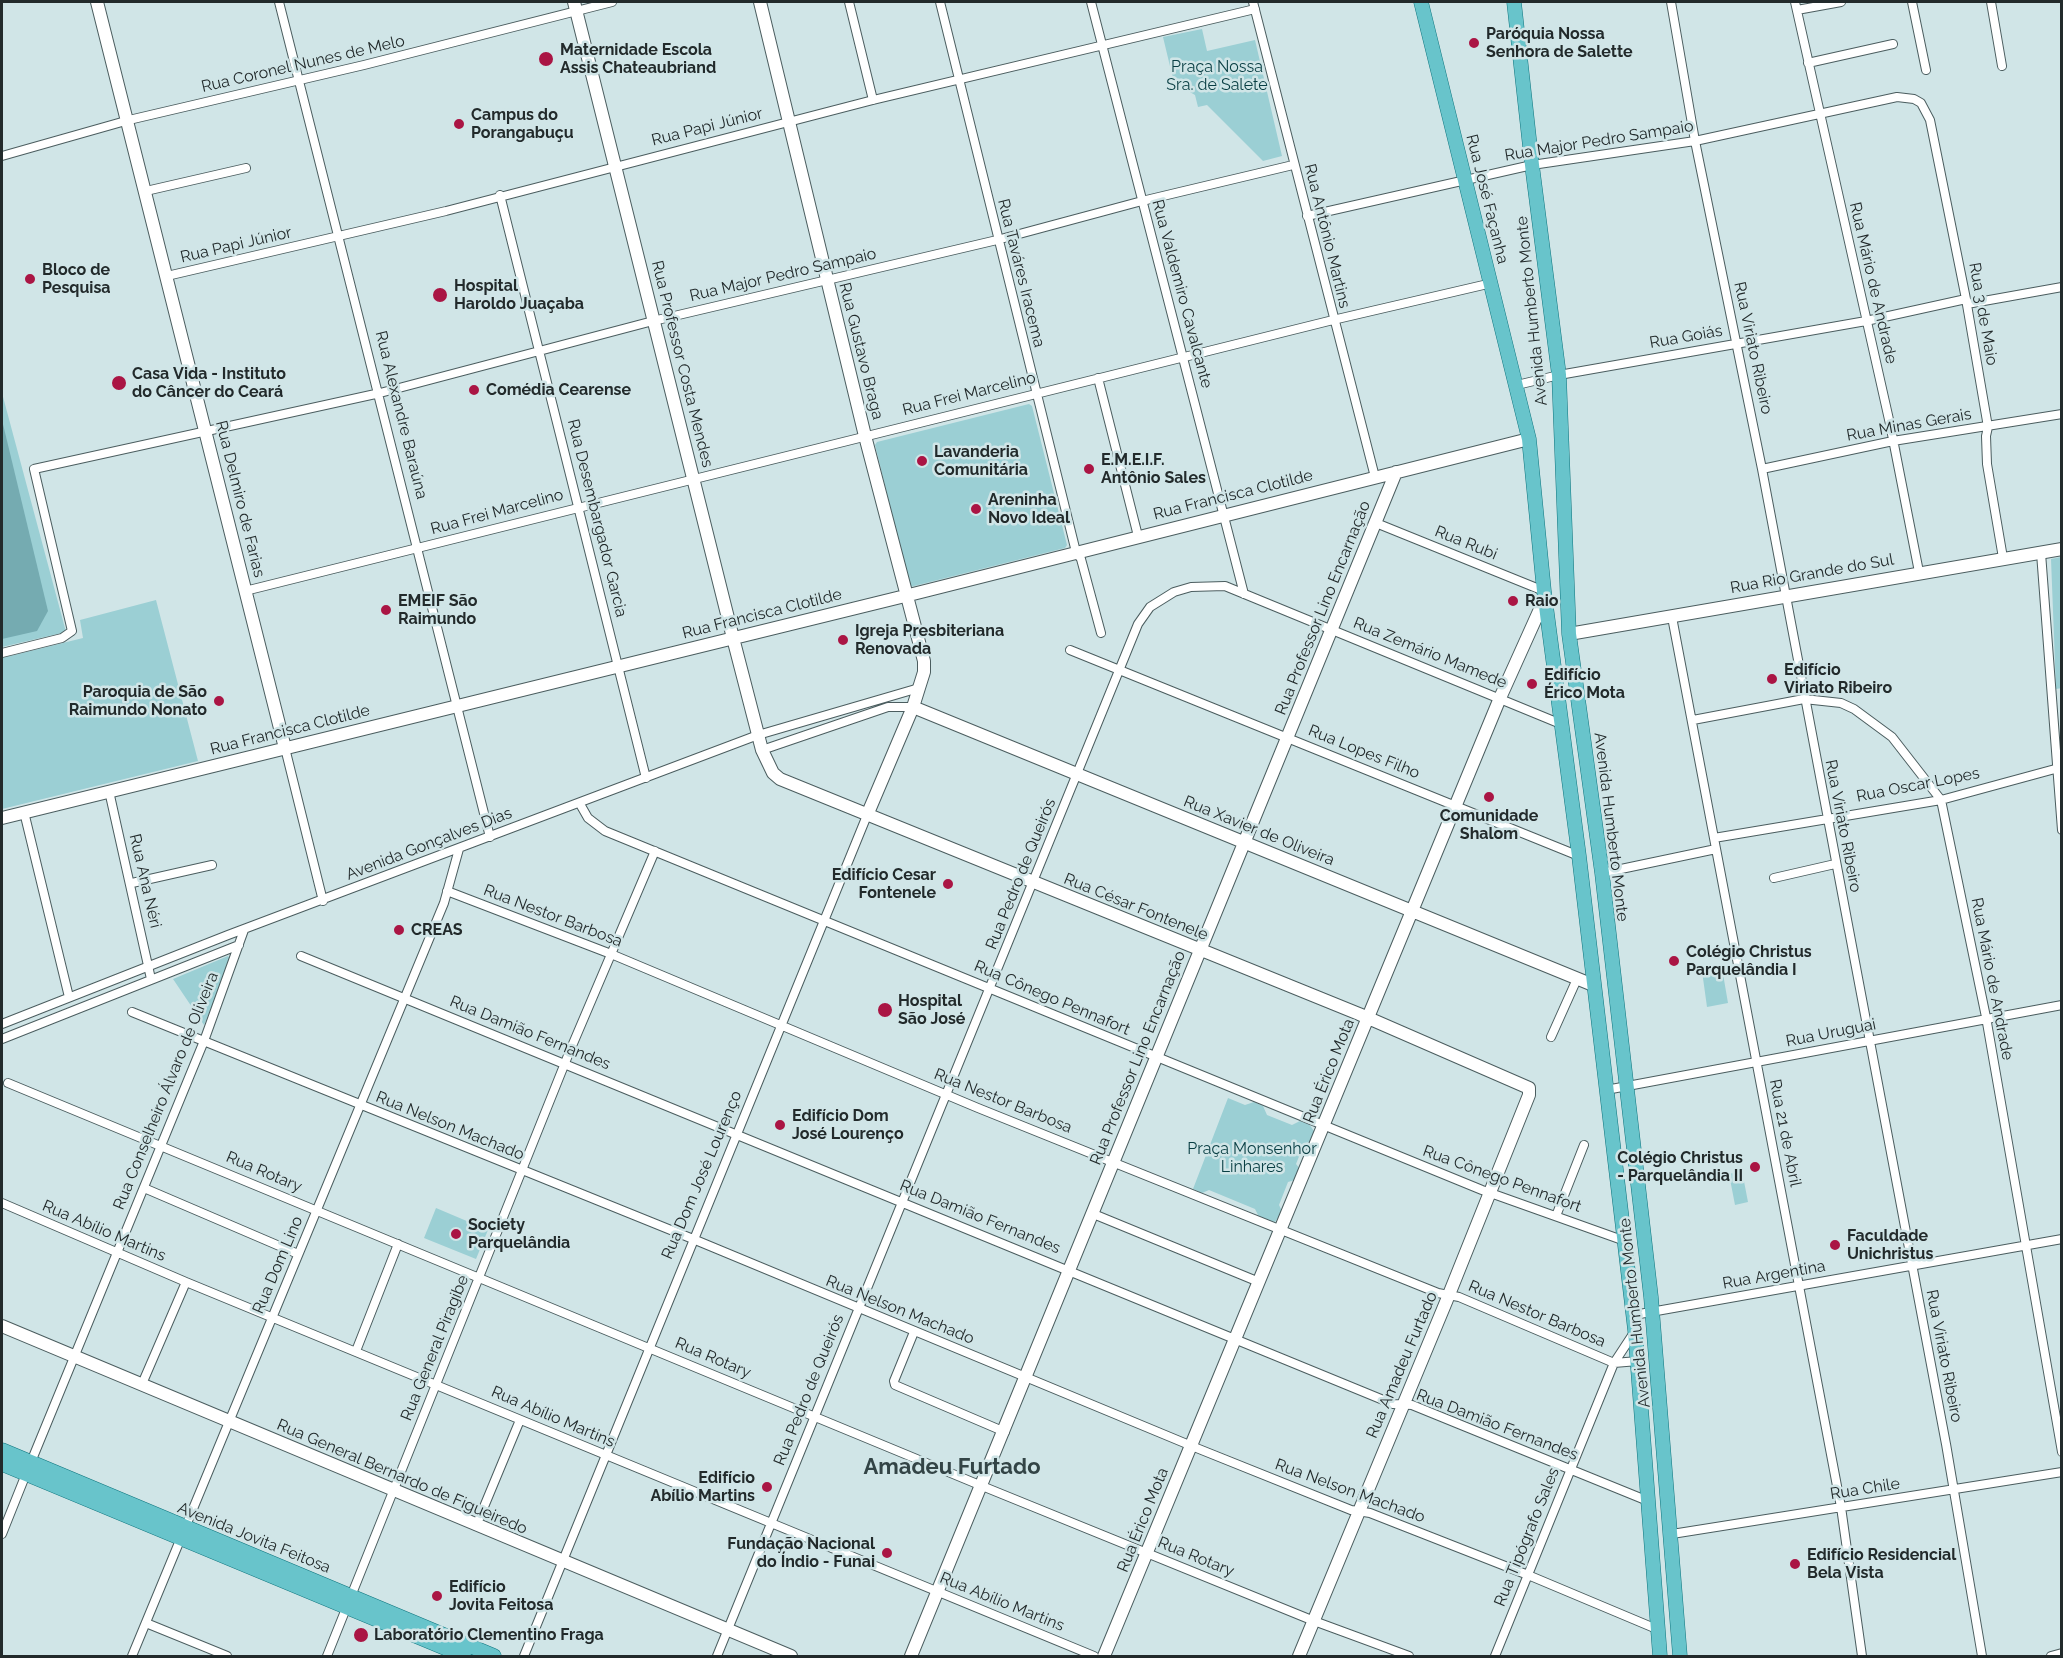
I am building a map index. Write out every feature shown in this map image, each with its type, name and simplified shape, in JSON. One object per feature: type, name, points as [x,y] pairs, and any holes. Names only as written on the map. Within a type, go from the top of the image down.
[{"type":"main road","name":"Rua José Façanha","points":[[1421,2],[1529,439]]},
{"type":"main road","name":"Avenida Humberto Monte","points":[[1514,2],[1559,375],[1569,634],[1602,873],[1652,1312],[1672,1534],[1680,1656]]},
{"type":"main road","name":"Avenida Humberto Monte","points":[[1529,439],[1545,595],[1634,1316],[1660,1656]]},
{"type":"main road","name":"Avenida Jovita Feitosa","points":[[2,1450],[28,1468],[183,1533],[349,1601],[494,1656]]},
{"type":"main road","name":"Avenida Jovita Feitosa","points":[[2,1464],[28,1468]]},
{"type":"main road","name":"Avenida Jovita Feitosa","points":[[349,1601],[464,1656]]},
{"type":"street","name":"Rua Delmiro de Farias","points":[[97,2],[129,120],[323,901]]},
{"type":"street","name":"Rua Alexandre Baraúna","points":[[279,2],[459,705],[490,837]]},
{"type":"street","name":"Rua Coronel Nunes de Melo","points":[[2,156],[129,120],[300,80],[575,6],[612,2]]},
{"type":"street","name":"Rua Gustavo Braga","points":[[760,2],[826,280],[905,596],[924,661],[913,706]]},
{"type":"street","points":[[849,2],[873,100]]},
{"type":"street","name":"Rua Taváres Iracema","points":[[940,2],[1076,552],[1081,559],[1101,633]]},
{"type":"street","name":"Rua Valdemiro Cavalcante","points":[[1091,2],[1244,594]]},
{"type":"street","name":"Rua Viriato Ribeiro","points":[[1671,2],[1695,141],[1762,469],[1982,1656]]},
{"type":"street","points":[[1796,6],[1840,2]]},
{"type":"street","points":[[1912,2],[1926,70]]},
{"type":"street","points":[[1991,2],[2002,66]]},
{"type":"street","name":"Rua Papi Júnior","points":[[167,276],[339,237],[1254,5]]},
{"type":"street","name":"Rua Antônio Martins","points":[[1254,5],[1293,165],[1375,477]]},
{"type":"street","name":"Rua Professor Costa Mendes","points":[[575,6],[617,165],[653,321],[758,735]]},
{"type":"street","name":"Rua Mário de Andrade","points":[[1796,6],[1893,441],[1919,572]]},
{"type":"street","points":[[1808,63],[1893,44]]},
{"type":"street","name":"Rua Major Pedro Sampaio","points":[[1307,216],[1532,165],[1695,141],[1897,97]]},
{"type":"street","name":"Rua 3 de Maio","points":[[1897,97],[1914,99],[1921,103],[1929,120],[1967,301],[1988,427],[1987,464],[2003,558]]},
{"type":"street","name":"Rua Major Pedro Sampaio","points":[[2,653],[62,638],[72,631],[34,469],[380,393],[653,321],[997,240],[1142,201],[1293,165]]},
{"type":"street","points":[[146,190],[246,168]]},
{"type":"street","name":"Rua Desembargador Garcia","points":[[500,195],[645,778]]},
{"type":"street","name":"Rua Frei Marcelino","points":[[245,591],[1036,393],[1492,283]]},
{"type":"street","name":"Rua Goiás","points":[[1517,385],[1559,375],[1967,301],[2061,287]]},
{"type":"street","points":[[1098,378],[1138,536]]},
{"type":"street","name":"Rua Minas Gerais","points":[[1762,469],[1893,441],[2061,414]]},
{"type":"street","name":"Rua Francisca Clotilde","points":[[2,818],[905,596],[1529,439]]},
{"type":"street","name":"Rua Professor Lino Encarnação","points":[[911,1656],[1005,1432],[1091,1213],[1157,1059],[1396,472]]},
{"type":"street","name":"Rua Rubi","points":[[1376,523],[1545,595]]},
{"type":"street","name":"Rua Rio Grande do Sul","points":[[1569,634],[2059,549]]},
{"type":"street","points":[[2041,553],[2061,830]]},
{"type":"street","name":"Rua Zemário Mamede","points":[[1121,669],[1138,624],[1150,606],[1174,592],[1207,584],[1225,586],[1561,723]]},
{"type":"street","name":"Rua Érico Mota","points":[[1104,1656],[1500,698],[1545,595]]},
{"type":"street","name":"Rua 21 de Abril","points":[[1672,617],[1841,1507],[1862,1656]]},
{"type":"street","name":"Rua Lopes Filho","points":[[1070,650],[1579,856]]},
{"type":"street","name":"Rua Pedro de Queirós","points":[[717,1656],[1121,669]]},
{"type":"street","name":"Avenida Gonçalves Dias","points":[[2,1024],[148,966],[758,735],[919,688]]},
{"type":"street","name":"Rua Mário de Andrade","points":[[1693,720],[1804,699],[1841,703],[1870,720],[1906,753],[1941,800],[1986,1017],[2061,1452]]},
{"type":"street","points":[[872,702],[875,712]]},
{"type":"street","points":[[762,750],[888,707],[913,706]]},
{"type":"street","name":"Rua Xavier de Oliveira","points":[[913,706],[1078,776],[1593,985]]},
{"type":"street","name":"Rua Dom José Lourenço","points":[[524,1656],[913,706]]},
{"type":"street","name":"Rua César Fontenele","points":[[758,735],[768,767],[780,779],[868,813],[1527,1085]]},
{"type":"street","name":"Rua Oscar Lopes","points":[[1714,838],[1941,800],[2055,769]]},
{"type":"street","name":"Rua Ana Néri","points":[[109,791],[132,883],[151,979]]},
{"type":"street","name":"Rua Cônego Pennafort","points":[[580,804],[596,826],[655,851],[1157,1059],[1489,1193],[1625,1241]]},
{"type":"street","points":[[24,812],[69,997]]},
{"type":"street","name":"Rua Dom Lino","points":[[132,1656],[404,998],[447,891],[459,849]]},
{"type":"street","points":[[1602,873],[1716,849]]},
{"type":"street","name":"Rua General Piragibe","points":[[327,1656],[565,1063],[655,851]]},
{"type":"street","points":[[1774,878],[1835,864]]},
{"type":"street","points":[[132,883],[212,865]]},
{"type":"street","name":"Rua Nestor Barbosa","points":[[447,891],[611,954],[946,1095],[1438,1293],[1449,1294],[1614,1363],[1638,1361]]},
{"type":"street","name":"Rua Conselheiro Álvaro de Oliveira","points":[[2,1534],[204,1041],[244,930]]},
{"type":"street","points":[[2,1039],[239,945]]},
{"type":"street","name":"Rua Damião Fernandes","points":[[301,956],[1393,1404],[1412,1405],[1648,1501]]},
{"type":"street","points":[[1551,1037],[1577,979]]},
{"type":"street","name":"Rua Uruguai","points":[[1606,1090],[1869,1042],[1986,1017],[2061,1005]]},
{"type":"street","name":"Rua Nelson Machado","points":[[132,1012],[693,1239],[859,1310],[1191,1446],[1351,1510],[1359,1510],[1528,1575],[1659,1630]]},
{"type":"street","name":"Rua Rotary","points":[[8,1083],[1148,1554],[1314,1621],[1409,1656]]},
{"type":"street","name":"Rua Amadeu Furtado","points":[[1299,1656],[1529,1095],[1527,1085]]},
{"type":"street","points":[[1556,1216],[1584,1145]]},
{"type":"street","points":[[144,1188],[298,1254]]},
{"type":"street","name":"Rua Abílio Martins","points":[[2,1203],[186,1282],[1094,1656]]},
{"type":"street","points":[[1091,1213],[1259,1282]]},
{"type":"street","name":"Rua Argentina","points":[[1634,1316],[2061,1239]]},
{"type":"street","points":[[356,1351],[398,1245]]},
{"type":"street","points":[[142,1384],[186,1282]]},
{"type":"street","name":"Rua General Bernardo de Figueiredo","points":[[2,1326],[561,1562],[791,1656]]},
{"type":"street","name":"Rua Nestor Barbosa","points":[[1614,1363],[1635,1330]]},
{"type":"street","points":[[914,1332],[894,1381],[895,1385],[1005,1432]]},
{"type":"street","name":"Rua Tipógrafo Sales","points":[[1495,1656],[1614,1363]]},
{"type":"street","points":[[476,1526],[520,1420]]},
{"type":"street","name":"Rua Chile","points":[[1672,1534],[2061,1472]]},
{"type":"street","points":[[146,1623],[227,1656]]},
{"type":"street","points":[[2050,1656],[2061,1653]]},
{"type":"green space","name":"Praça Nossa Sra. de Salete","points":[[1202,29],[1207,51],[1255,40],[1282,156],[1263,161],[1207,105],[1198,107],[1195,95],[1174,83],[1163,37]]},
{"type":"green space","points":[[2,393],[66,632],[2,647]]},
{"type":"green space","points":[[1029,404],[1032,406],[1067,545],[1065,548],[910,587],[875,445],[877,442]]},
{"type":"green space","points":[[2061,557],[2062,688],[2056,689],[2051,559]]},
{"type":"green space","points":[[156,600],[198,761],[2,809],[2,658],[83,638],[80,620]]},
{"type":"green space","points":[[228,956],[231,960],[204,1025],[173,979]]},
{"type":"green space","points":[[1722,968],[1728,1003],[1707,1007],[1702,971]]},
{"type":"green space","name":"Praça Monsenhor Linhares","points":[[1228,1098],[1245,1105],[1254,1102],[1263,1106],[1267,1115],[1292,1125],[1300,1121],[1309,1124],[1314,1131],[1311,1141],[1304,1144],[1296,1164],[1300,1169],[1295,1180],[1288,1182],[1279,1205],[1282,1211],[1275,1222],[1259,1217],[1255,1209],[1209,1190],[1202,1193],[1193,1189]]},
{"type":"green space","points":[[1742,1171],[1748,1202],[1735,1205],[1729,1174]]},
{"type":"green space","name":"Society Parquelândia","points":[[436,1208],[488,1230],[476,1259],[424,1238]]},
{"type":"shaded area","points":[[2,420],[48,611],[37,631],[2,639]]},
{"type":"place","name":"Paróquia Nossa Senhora de Salette","points":[[1474,43]]},
{"type":"place","name":"Maternidade Escola Assis Chateaubriand","points":[[546,59]]},
{"type":"place","name":"Campus do Porangabuçu","points":[[459,124]]},
{"type":"place","name":"Bloco de Pesquisa","points":[[30,279]]},
{"type":"place","name":"Hospital Haroldo Juaçaba","points":[[440,295]]},
{"type":"place","name":"Casa Vida - Instituto do Câncer do Ceará","points":[[119,383]]},
{"type":"place","name":"Comédia Cearense","points":[[474,390]]},
{"type":"place","name":"Lavanderia Comunitária","points":[[922,461]]},
{"type":"place","name":"E.M.E.I.F. Antônio Sales","points":[[1089,469]]},
{"type":"place","name":"Areninha Novo Ideal","points":[[976,509]]},
{"type":"place","name":"Raio","points":[[1513,601]]},
{"type":"place","name":"EMEIF São Raimundo","points":[[386,610]]},
{"type":"place","name":"Igreja Presbiteriana Renovada","points":[[843,640]]},
{"type":"place","name":"Edifício Viriato Ribeiro","points":[[1772,679]]},
{"type":"place","name":"Edifício Érico Mota","points":[[1532,684]]},
{"type":"place","name":"Paroquia de São Raimundo Nonato","points":[[219,701]]},
{"type":"place","name":"Comunidade Shalom","points":[[1489,797]]},
{"type":"place","name":"Edifício Cesar Fontenele","points":[[948,884]]},
{"type":"place","name":"CREAS","points":[[399,930]]},
{"type":"place","name":"Colégio Christus Parquelândia I","points":[[1674,961]]},
{"type":"place","name":"Hospital São José","points":[[885,1010]]},
{"type":"place","name":"Edifício Dom José Lourenço","points":[[780,1125]]},
{"type":"place","name":"Colégio Christus - Parquelândia II","points":[[1755,1167]]},
{"type":"place","name":"Society Parquelândia","points":[[456,1234]]},
{"type":"place","name":"Faculdade Unichristus","points":[[1835,1245]]},
{"type":"place","name":"Edifício Abílio Martins","points":[[767,1487]]},
{"type":"place","name":"Fundação Nacional do Índio - Funai","points":[[887,1553]]},
{"type":"place","name":"Edifício Residencial Bela Vista","points":[[1795,1564]]},
{"type":"place","name":"Edifício Jovita Feitosa","points":[[437,1596]]},
{"type":"place","name":"Laboratório Clementino Fraga","points":[[361,1635]]},
{"type":"district","name":"Amadeu Furtado","points":[[952,1467]]}]
